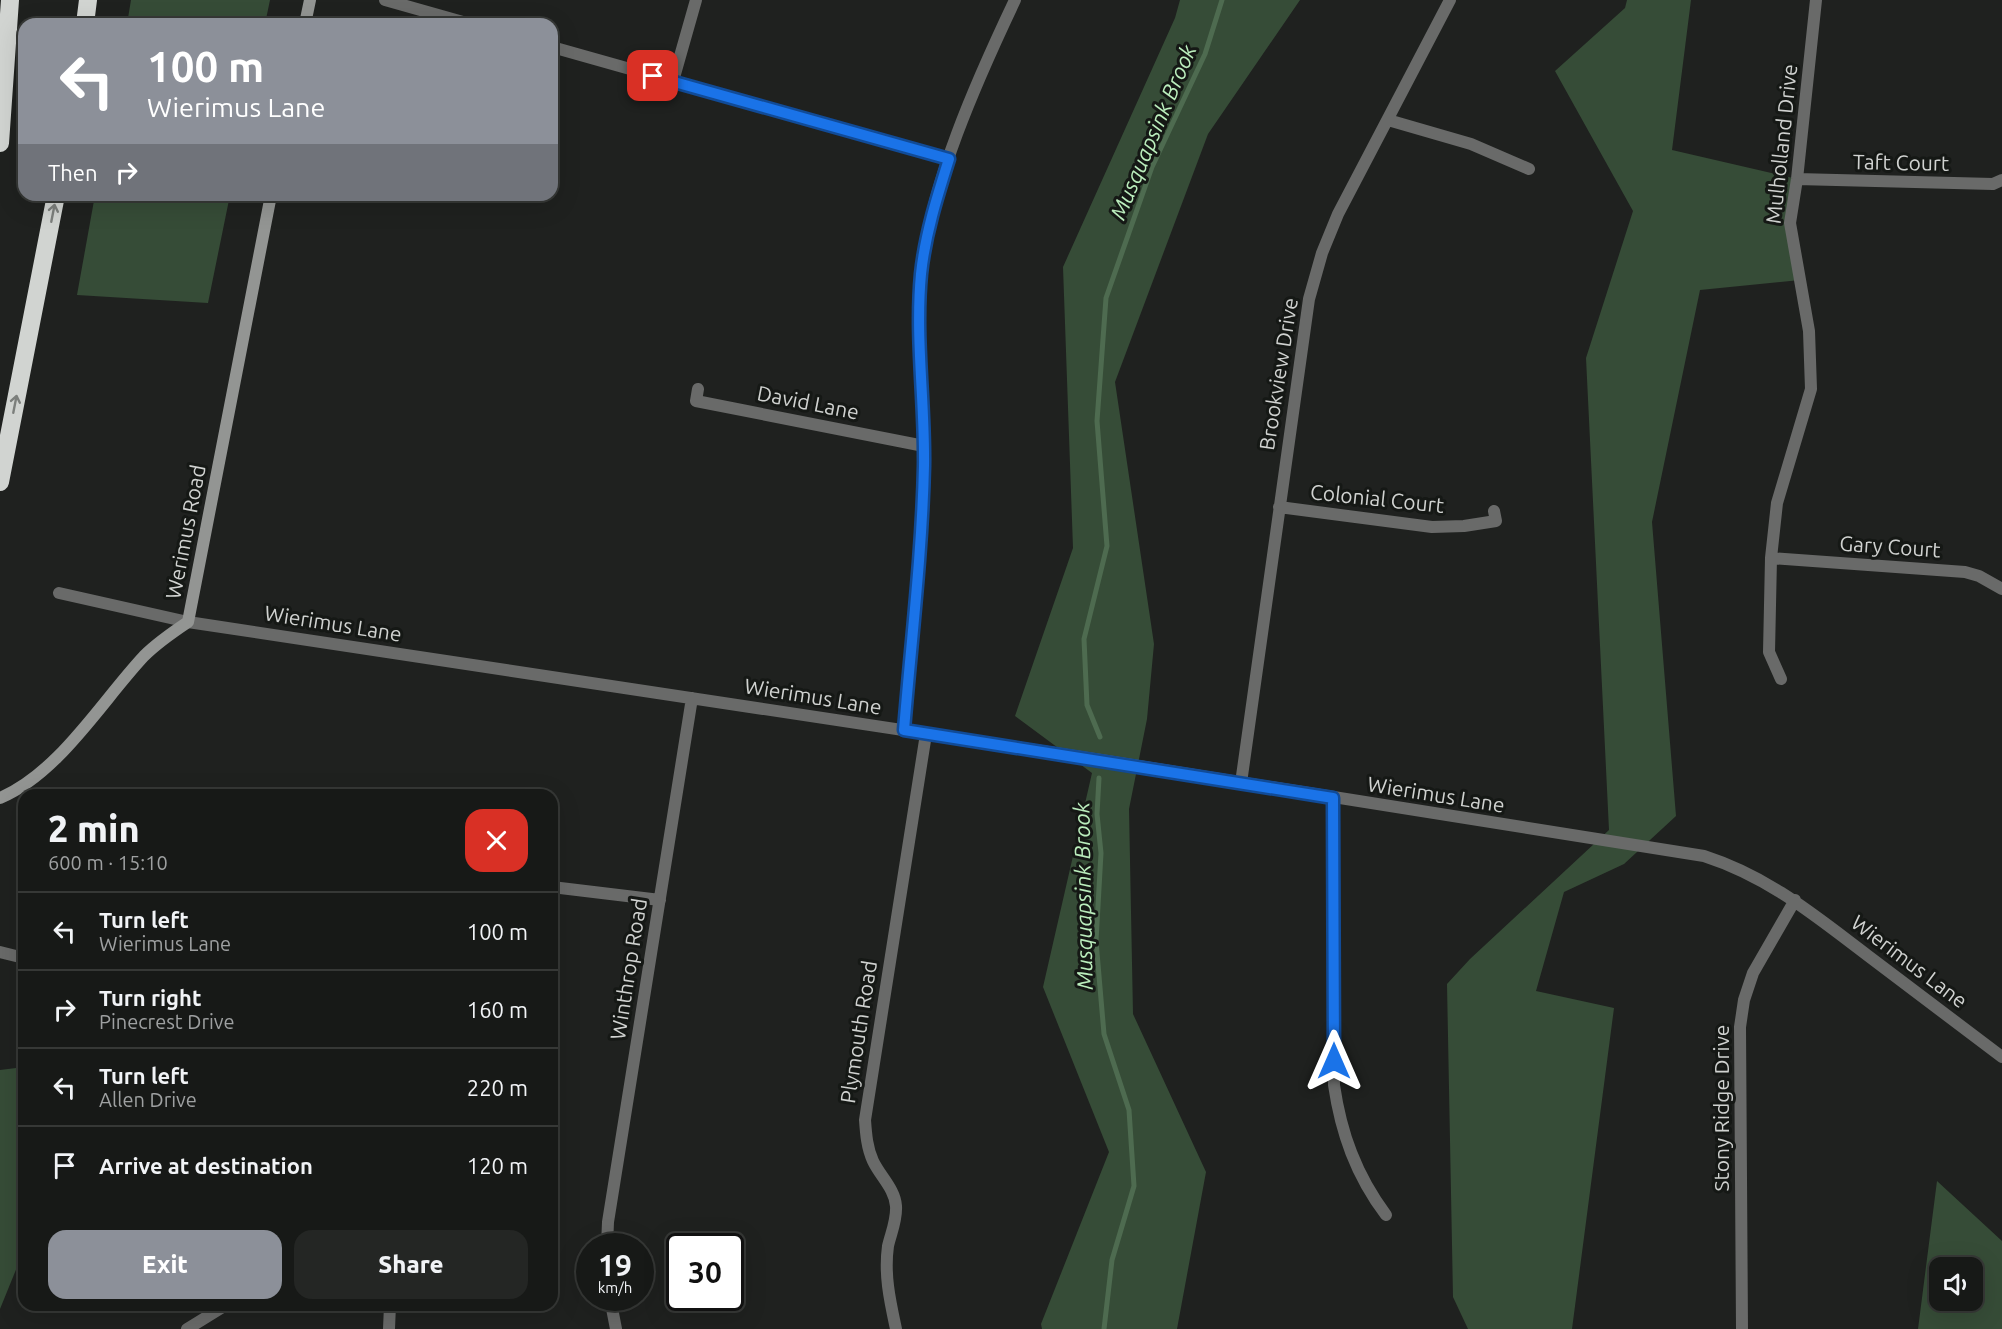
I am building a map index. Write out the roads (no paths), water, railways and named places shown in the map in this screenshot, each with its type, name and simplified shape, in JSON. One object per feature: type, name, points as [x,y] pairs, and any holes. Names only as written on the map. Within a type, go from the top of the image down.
[{"type":"highway","points":[[0,143],[10,0]]},
{"type":"highway","points":[[86,18],[88,0]]},
{"type":"highway","points":[[0,482],[55,201]]},
{"type":"main road","points":[[306,18],[310,0]]},
{"type":"main road","name":"Werimus Road","points":[[0,798],[34,778],[59,755],[146,654],[188,622],[271,201]]},
{"type":"street","points":[[385,0],[449,18]]},
{"type":"street","points":[[674,81],[696,0]]},
{"type":"street","points":[[904,730],[922,520],[924,447],[919,314],[921,273],[934,206],[949,159],[971,100],[1016,0]]},
{"type":"street","name":"Brookview Drive","points":[[1241,783],[1309,299],[1322,253],[1338,214],[1450,0]]},
{"type":"street","name":"Mulholland Drive","points":[[1781,679],[1769,652],[1771,558],[1777,503],[1811,389],[1809,331],[1790,223],[1797,179],[1816,0]]},
{"type":"street","points":[[558,49],[949,159]]},
{"type":"street","points":[[1388,120],[1471,144],[1529,169]]},
{"type":"street","name":"Taft Court","points":[[1797,179],[1993,184],[2002,180]]},
{"type":"street","name":"David Lane","points":[[698,389],[696,400],[924,447]]},
{"type":"street","name":"Colonial Court","points":[[1279,507],[1432,527],[1464,526],[1496,520],[1494,511]]},
{"type":"street","name":"Gary Court","points":[[1771,558],[1965,572],[1979,576],[2002,589]]},
{"type":"street","name":"Wierimus Lane","points":[[58,593],[188,622],[904,730],[1704,856],[1752,874],[1795,900],[2002,1058]]},
{"type":"street","name":"Winthrop Road","points":[[608,1233],[692,698]]},
{"type":"street","name":"Plymouth Road","points":[[895,1329],[886,1267],[888,1245],[896,1218],[896,1204],[892,1190],[872,1159],[866,1140],[865,1120],[926,734]]},
{"type":"street","points":[[1333,798],[1334,1085],[1339,1117],[1348,1148],[1361,1178],[1386,1215]]},
{"type":"street","points":[[558,888],[660,900]]},
{"type":"street","name":"Stony Ridge Drive","points":[[1742,1329],[1740,1027],[1744,1000],[1753,974],[1795,900]]},
{"type":"street","points":[[0,952],[18,956]]},
{"type":"street","points":[[187,1329],[216,1311]]},
{"type":"street","points":[[389,1329],[390,1311]]},
{"type":"street","points":[[613,1311],[616,1329]]},
{"type":"waterway","name":"Musquapsink Brook","points":[[1100,737],[1087,705],[1084,639],[1107,546],[1097,421],[1106,298],[1152,167],[1205,54],[1222,0]]},
{"type":"waterway","name":"Musquapsink Brook","points":[[1099,778],[1097,814],[1101,853],[1096,941],[1104,1034],[1129,1110],[1134,1186],[1112,1260],[1104,1329]]}]
